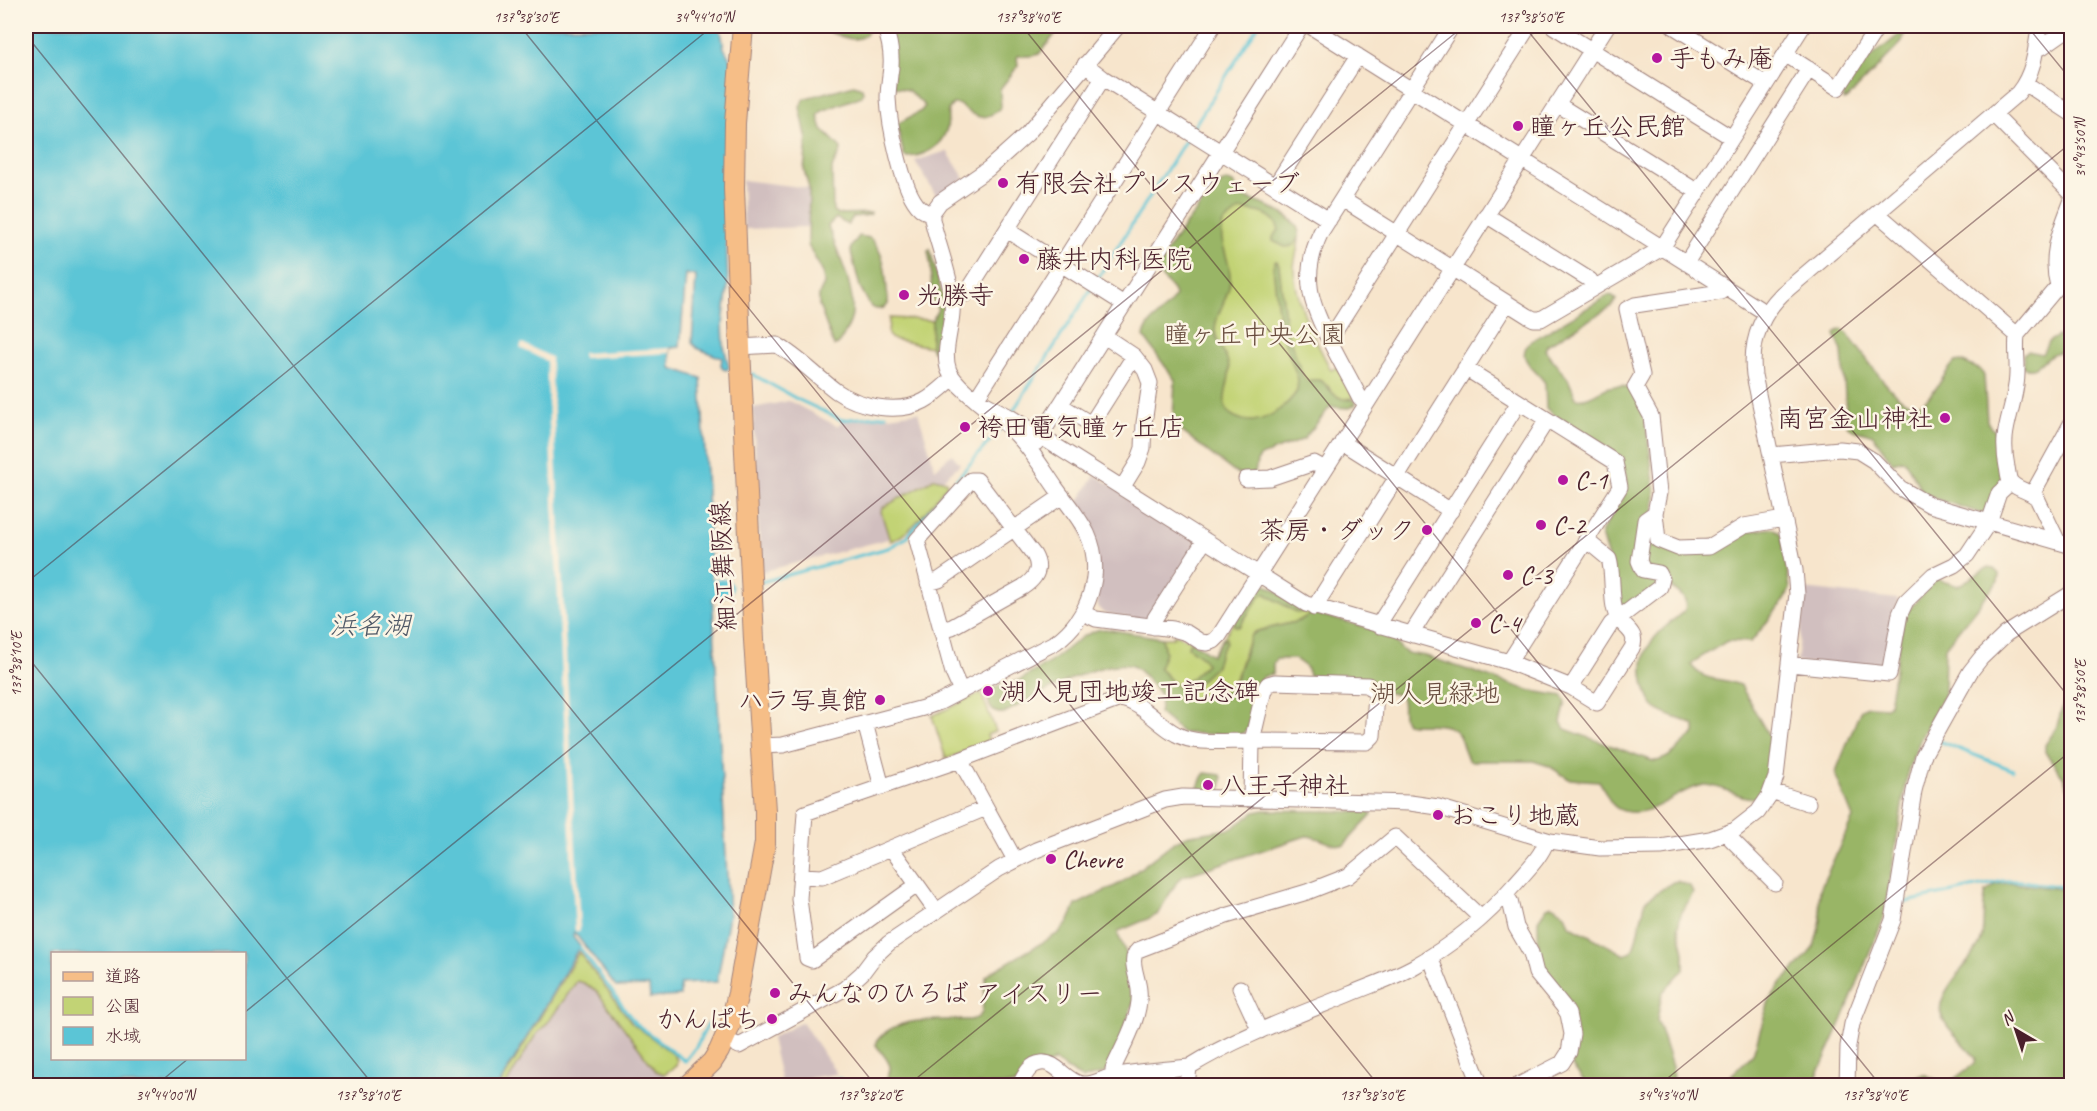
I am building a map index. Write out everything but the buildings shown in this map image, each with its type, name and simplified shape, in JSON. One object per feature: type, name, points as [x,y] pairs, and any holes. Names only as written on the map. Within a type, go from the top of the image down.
[{"type":"main road","name":"細江舞阪線","points":[[689,1085],[712,1062],[725,1039],[738,993],[764,851],[765,812],[740,347],[734,155],[743,26]]},
{"type":"street","points":[[884,26],[891,51],[888,94],[890,121],[905,183],[917,205],[922,210],[932,213]]},
{"type":"street","points":[[761,746],[783,745],[932,705],[1056,642],[1070,631],[1083,613],[1092,591],[1094,571],[1093,551],[1086,532],[1031,451],[1011,429],[953,378],[949,371],[946,357],[952,297],[933,226],[932,213],[940,202],[988,169],[1023,138],[1118,26]]},
{"type":"street","points":[[976,399],[1214,26]]},
{"type":"street","points":[[1031,451],[1301,26]]},
{"type":"street","points":[[1310,26],[1766,313]]},
{"type":"street","points":[[1326,334],[1337,328],[1529,26]]},
{"type":"street","points":[[1554,26],[1732,138]]},
{"type":"street","points":[[1083,613],[1096,619],[1180,631],[1201,642],[1214,641],[1259,574],[1607,26]]},
{"type":"street","points":[[1673,26],[1766,84]]},
{"type":"street","points":[[1785,54],[1838,88],[1878,26]]},
{"type":"street","points":[[725,1039],[739,1046],[834,995],[862,973],[889,943],[1015,860],[1165,800],[1183,797],[1416,803],[1438,807],[1547,840],[1584,847],[1645,849],[1678,846],[1728,833],[1751,819],[1764,804],[1771,790],[1777,768],[1797,594],[1753,364],[1754,343],[1766,313],[1782,294],[2018,93],[2033,63],[2039,26]]},
{"type":"street","points":[[2036,46],[2042,47],[2069,26]]},
{"type":"street","points":[[1342,199],[1528,316],[1541,319],[1662,248],[1785,54],[1798,27]]},
{"type":"street","points":[[1368,402],[1360,398],[1313,307],[1309,275],[1316,243],[1411,90],[1444,28]]},
{"type":"street","points":[[1275,186],[1358,56]]},
{"type":"street","points":[[1085,64],[1103,78],[1329,220]]},
{"type":"street","points":[[1686,263],[1809,69]]},
{"type":"street","points":[[952,297],[966,294],[1103,78]]},
{"type":"street","points":[[2025,83],[2072,114]]},
{"type":"street","points":[[1557,104],[1698,192]]},
{"type":"street","points":[[1994,115],[2072,194]]},
{"type":"street","points":[[2011,482],[2004,444],[2016,385],[2017,335],[2065,288],[2054,261],[2060,231],[2072,200]]},
{"type":"street","points":[[1877,213],[2017,335]]},
{"type":"street","points":[[1486,215],[1590,280],[1594,288]]},
{"type":"street","points":[[1007,230],[1124,304]]},
{"type":"street","points":[[1724,287],[1721,292],[1635,305],[1627,309],[1642,375],[1635,387],[1651,416],[1659,494],[1654,513],[1658,540],[1678,548],[1713,546],[1744,526],[1784,519]]},
{"type":"street","points":[[1314,608],[1507,303]]},
{"type":"street","points":[[1104,336],[1134,356],[1146,369],[1150,383],[1141,455],[1122,488]]},
{"type":"street","points":[[740,347],[777,345],[836,391],[848,398],[873,405],[897,408],[915,405],[931,397],[953,378]]},
{"type":"street","points":[[1060,405],[1091,424],[1134,356]]},
{"type":"street","points":[[1466,368],[1615,462],[1620,487],[1509,662]]},
{"type":"street","points":[[976,399],[1040,436],[1314,608],[1509,662],[1571,687],[1597,703],[1634,643],[1632,633],[1618,618],[1616,612],[1609,558],[1586,540]]},
{"type":"street","points":[[1380,626],[1382,619],[1519,402]]},
{"type":"street","points":[[1413,635],[1415,628],[1547,420]]},
{"type":"street","points":[[2033,493],[2072,422]]},
{"type":"street","points":[[1342,442],[1451,511]]},
{"type":"street","points":[[1771,455],[1840,449],[1858,451],[1874,460],[1900,488],[1920,500],[1941,509],[2065,544]]},
{"type":"street","points":[[1246,479],[1270,477],[1314,463],[1326,469]]},
{"type":"street","points":[[941,630],[962,622],[1023,587],[1035,578],[1038,566],[1037,560],[977,480],[971,480],[917,540],[928,583],[941,630],[953,673],[961,691]]},
{"type":"street","points":[[2011,482],[2033,493],[2065,544]]},
{"type":"street","points":[[1790,664],[1889,674],[1900,614],[1906,601],[1933,575],[1954,566],[1968,555],[1989,522],[1999,493],[2011,482]]},
{"type":"street","points":[[928,583],[939,580],[1062,496]]},
{"type":"street","points":[[1571,687],[1611,624],[1657,590],[1662,583],[1659,573],[1644,570],[1639,561],[1645,520],[1654,513]]},
{"type":"street","points":[[1154,627],[1155,618],[1205,540]]},
{"type":"street","points":[[1847,1086],[1848,1046],[1852,1024],[1893,920],[1914,791],[1923,756],[1970,672],[1981,658],[2006,634],[2072,593]]},
{"type":"street","points":[[917,885],[812,960],[807,958],[799,899],[805,813],[960,760],[1120,699],[1135,704],[1182,737],[1198,740],[1252,741],[1366,742],[1373,736],[1376,694],[1373,688],[1361,683],[1275,682],[1268,684],[1264,690],[1252,741],[1251,800]]},
{"type":"street","points":[[865,723],[882,787]]},
{"type":"street","points":[[960,760],[1015,860]]},
{"type":"street","points":[[1771,790],[1808,803]]},
{"type":"street","points":[[801,876],[822,877],[986,808]]},
{"type":"street","points":[[1728,833],[1731,839],[1775,883]]},
{"type":"street","points":[[1113,1076],[1113,1070],[1138,1006],[1139,989],[1133,959],[1138,950],[1226,916],[1307,892],[1348,876],[1395,837],[1481,918]]},
{"type":"street","points":[[1019,1086],[1031,1067],[1041,1063],[1051,1065],[1069,1079],[1082,1084],[1113,1076],[1189,1067],[1260,1031],[1395,976],[1430,957],[1481,918],[1530,868],[1544,849],[1547,840]]},
{"type":"street","points":[[891,848],[936,911]]},
{"type":"street","points":[[1504,896],[1510,901],[1516,927],[1531,953],[1536,974],[1568,1014],[1572,1034],[1569,1052],[1562,1063],[1518,1086]]},
{"type":"street","points":[[1430,957],[1481,1086]]},
{"type":"street","points":[[1240,988],[1260,1031]]},
{"type":"street","points":[[1187,1086],[1189,1067]]},
{"type":"shaded area","points":[[947,151],[965,179],[937,197],[915,161]]},
{"type":"shaded area","points":[[742,180],[809,188],[808,227],[744,229]]},
{"type":"shaded area","points":[[789,401],[837,426],[842,422],[918,412],[935,469],[952,454],[960,464],[942,480],[933,478],[881,508],[888,539],[761,572],[753,408]]},
{"type":"shaded area","points":[[1095,475],[1195,538],[1197,547],[1153,615],[1141,621],[1102,612],[1098,606],[1076,506]]},
{"type":"shaded area","points":[[1803,589],[1898,599],[1887,672],[1797,662],[1804,607]]},
{"type":"shaded area","points":[[577,981],[597,992],[648,1062],[656,1071],[664,1074],[671,1084],[669,1086],[506,1086],[535,1036],[549,1021]]},
{"type":"shaded area","points":[[802,1022],[837,1074],[781,1082],[771,1038]]},
{"type":"green space","points":[[814,26],[865,26],[869,30],[858,39],[850,39]]},
{"type":"green space","points":[[888,26],[924,26],[926,33],[938,38],[967,26],[1062,26],[1039,54],[1017,56],[1018,66],[1000,89],[1001,107],[989,116],[979,117],[958,104],[953,104],[948,110],[947,129],[940,142],[925,153],[907,157],[904,156],[897,124],[921,111],[925,106],[908,90],[894,87]]},
{"type":"green space","points":[[1900,34],[1904,35],[1902,42],[1844,100],[1843,92],[1859,67]]},
{"type":"green space","points":[[854,85],[862,88],[862,96],[822,111],[818,116],[822,129],[841,148],[832,169],[833,211],[838,214],[871,213],[853,217],[848,225],[836,218],[828,226],[846,272],[852,297],[851,319],[838,345],[834,346],[819,305],[819,295],[824,284],[823,273],[808,245],[809,188],[804,170],[807,140],[800,107],[806,98]]},
{"type":"green space","points":[[1226,181],[1234,184],[1239,196],[1286,216],[1298,229],[1299,237],[1296,243],[1288,247],[1273,241],[1273,237],[1279,230],[1277,224],[1269,216],[1258,212],[1240,210],[1223,223],[1222,238],[1230,281],[1215,329],[1229,367],[1225,401],[1229,413],[1246,421],[1259,420],[1278,410],[1297,391],[1298,379],[1280,329],[1273,266],[1275,261],[1279,265],[1286,328],[1303,377],[1308,381],[1322,381],[1336,396],[1355,400],[1356,404],[1350,408],[1330,407],[1304,439],[1261,456],[1257,461],[1255,473],[1241,475],[1175,426],[1173,418],[1175,380],[1144,337],[1149,325],[1175,296],[1173,290],[1157,272],[1166,252],[1199,208]]},
{"type":"green space","name":"瞳ヶ丘中央公園","points":[[1230,194],[1276,210],[1296,225],[1299,242],[1294,271],[1303,310],[1331,370],[1338,367],[1355,397],[1344,400],[1332,393],[1328,386],[1311,380],[1308,381],[1290,411],[1225,431],[1197,320],[1208,246]]},
{"type":"green space","points":[[859,236],[870,238],[883,260],[888,304],[882,308],[871,307],[860,287],[851,252],[851,247]]},
{"type":"green space","points":[[930,249],[944,303],[939,348],[935,352],[931,349],[932,320],[938,309],[932,295],[928,251]]},
{"type":"green space","name":"湖人見緑地","points":[[1609,295],[1616,300],[1611,307],[1547,345],[1545,350],[1568,379],[1576,398],[1589,397],[1608,388],[1622,386],[1631,389],[1644,411],[1655,489],[1653,538],[1677,552],[1738,533],[1773,528],[1782,538],[1790,589],[1784,600],[1751,642],[1727,641],[1691,665],[1702,675],[1741,686],[1771,740],[1773,745],[1770,776],[1761,796],[1755,798],[1741,796],[1717,787],[1703,785],[1645,811],[1624,811],[1611,803],[1599,781],[1569,779],[1549,766],[1533,761],[1470,761],[1454,729],[1441,725],[1406,723],[1400,695],[1310,677],[1306,667],[1295,659],[1276,659],[1273,664],[1273,674],[1262,677],[1249,727],[1242,735],[1183,733],[1159,713],[1161,702],[1157,690],[1137,668],[1132,666],[1104,667],[1068,680],[1004,713],[993,711],[989,695],[995,687],[1020,680],[1049,663],[1082,637],[1105,629],[1162,638],[1165,652],[1159,668],[1187,697],[1191,699],[1221,695],[1235,682],[1251,635],[1258,631],[1299,621],[1312,613],[1381,631],[1391,636],[1407,653],[1426,656],[1531,691],[1563,696],[1566,702],[1561,722],[1565,729],[1653,761],[1670,755],[1695,733],[1695,726],[1661,712],[1653,705],[1646,689],[1643,663],[1650,644],[1684,611],[1686,603],[1681,595],[1666,584],[1624,606],[1622,604],[1601,535],[1625,490],[1626,475],[1621,462],[1611,451],[1556,417],[1546,408],[1545,383],[1528,363],[1524,353],[1531,341]]},
{"type":"green space","points":[[889,318],[932,320],[931,347],[892,339],[888,335]]},
{"type":"green space","points":[[1842,329],[1891,390],[1913,404],[1923,402],[1928,398],[1955,362],[1961,361],[1981,370],[1984,376],[1987,421],[1991,428],[2000,434],[2007,475],[1986,515],[1924,495],[1905,461],[1893,463],[1873,435],[1856,431],[1847,425],[1842,351],[1835,335]]},
{"type":"green space","points":[[2058,336],[2066,340],[2065,349],[2047,357],[2036,367],[2024,367],[2023,354],[2028,351],[2042,354],[2048,342]]},
{"type":"green space","points":[[935,478],[946,481],[947,485],[914,525],[898,538],[890,541],[881,512],[882,508]]},
{"type":"green space","points":[[1987,568],[1994,569],[1999,574],[1998,581],[1945,647],[1944,694],[1922,735],[1908,770],[1884,917],[1813,1085],[1720,1086],[1753,1054],[1769,1001],[1782,982],[1814,947],[1821,920],[1820,889],[1853,818],[1836,776],[1837,769],[1861,709],[1868,706],[1886,707],[1889,705],[1904,615],[1936,579],[1958,586]]},
{"type":"green space","points":[[1265,584],[1304,609],[1303,612],[1297,613],[1264,593],[1239,627],[1235,626],[1234,623],[1257,586]]},
{"type":"green space","points":[[1257,586],[1312,613],[1299,621],[1254,632],[1249,639],[1236,676],[1227,690],[1213,697],[1189,699],[1159,668],[1162,638],[1173,638],[1174,634],[1191,641],[1212,655]]},
{"type":"green space","points":[[1226,638],[1216,666],[1191,689],[1185,688],[1186,683],[1206,664],[1203,658],[1188,647],[1189,643],[1194,643],[1212,655]]},
{"type":"green space","points":[[2071,686],[2071,795],[2063,776],[2045,752],[2045,745],[2056,729]]},
{"type":"green space","points":[[981,693],[996,731],[987,735],[989,742],[946,759],[932,716]]},
{"type":"green space","points":[[1205,773],[1221,775],[1221,792],[1197,790]]},
{"type":"green space","points":[[1264,810],[1368,812],[1372,815],[1344,845],[1306,836],[1184,876],[1178,880],[1157,915],[1119,931],[1118,935],[1129,960],[1135,997],[1111,1065],[1104,1073],[1083,1079],[1054,1061],[1014,1085],[882,1085],[887,1079],[890,1065],[876,1042],[885,1033],[906,1023],[977,1018],[982,1013],[986,977],[1059,933],[1068,923],[1076,905],[1121,883],[1174,842],[1189,835],[1231,829],[1255,812]]},
{"type":"green space","points":[[1678,881],[1690,886],[1693,893],[1681,914],[1678,927],[1684,952],[1684,969],[1662,993],[1657,1020],[1672,1067],[1673,1085],[1588,1085],[1572,1066],[1575,1035],[1539,967],[1538,920],[1547,907],[1552,905],[1565,914],[1569,925],[1625,955],[1634,947],[1646,900]]},
{"type":"green space","points":[[2011,883],[2071,890],[2071,1085],[1905,1085],[1910,1079],[1924,1074],[1945,1084],[1975,1063],[1976,1058],[1943,1020],[1941,1006],[1949,987],[1980,943],[1986,892],[1997,884]]},
{"type":"green space","points":[[579,952],[632,1023],[673,1054],[677,1060],[676,1066],[664,1074],[656,1071],[597,992],[577,981],[549,1021],[535,1036],[506,1085],[500,1085]]},
{"type":"water","name":"浜名湖","points":[[26,26],[720,26],[724,48],[732,63],[726,236],[728,285],[723,324],[724,347],[729,367],[727,370],[723,369],[722,358],[697,348],[692,343],[696,276],[686,274],[680,347],[670,348],[671,368],[701,378],[729,915],[717,982],[680,984],[680,996],[650,998],[649,986],[616,987],[574,932],[573,937],[580,946],[499,1085],[26,1085]]},
{"type":"pier","points":[[522,343],[551,357],[580,931],[575,931],[546,361],[520,348]]},
{"type":"pier","points":[[670,348],[670,353],[583,358],[582,353]]},
{"type":"waterway","points":[[1193,128],[1258,26]]},
{"type":"waterway","points":[[1096,281],[1187,138]]},
{"type":"waterway","points":[[1013,411],[1091,289]]},
{"type":"waterway","points":[[752,374],[842,420],[886,415]]},
{"type":"waterway","points":[[761,582],[888,548],[906,538],[1000,429]]},
{"type":"waterway","points":[[687,589],[724,588]]},
{"type":"waterway","points":[[1936,740],[2013,770]]},
{"type":"waterway","points":[[1902,903],[2004,881],[2072,888]]},
{"type":"waterway","points":[[579,947],[635,1023],[685,1061],[696,1047],[708,1024]]},
{"type":"waterway","points":[[794,1086],[840,1079]]},
{"type":"place","name":"手もみ庵","points":[[1657,58]]},
{"type":"place","name":"瞳ヶ丘公民館","points":[[1518,126]]},
{"type":"place","name":"有限会社プレスウェーブ","points":[[1003,183]]},
{"type":"place","name":"藤井内科医院","points":[[1024,259]]},
{"type":"place","name":"光勝寺","points":[[904,295]]},
{"type":"place","name":"南宮金山神社","points":[[1945,418]]},
{"type":"place","name":"袴田電気瞳ヶ丘店","points":[[965,427]]},
{"type":"place","name":"C-1","points":[[1563,480]]},
{"type":"place","name":"C-2","points":[[1541,525]]},
{"type":"place","name":"茶房・ダック","points":[[1427,530]]},
{"type":"place","name":"C-3","points":[[1508,575]]},
{"type":"place","name":"C-4","points":[[1476,623]]},
{"type":"place","name":"湖人見団地竣工記念碑","points":[[988,691]]},
{"type":"place","name":"ハラ写真館","points":[[880,700]]},
{"type":"place","name":"八王子神社","points":[[1208,785]]},
{"type":"place","name":"おこり地蔵","points":[[1438,815]]},
{"type":"place","name":"Chevre","points":[[1051,859]]},
{"type":"place","name":"みんなのひろば アイスリー","points":[[775,993]]},
{"type":"place","name":"かんぱち","points":[[772,1019]]}]
